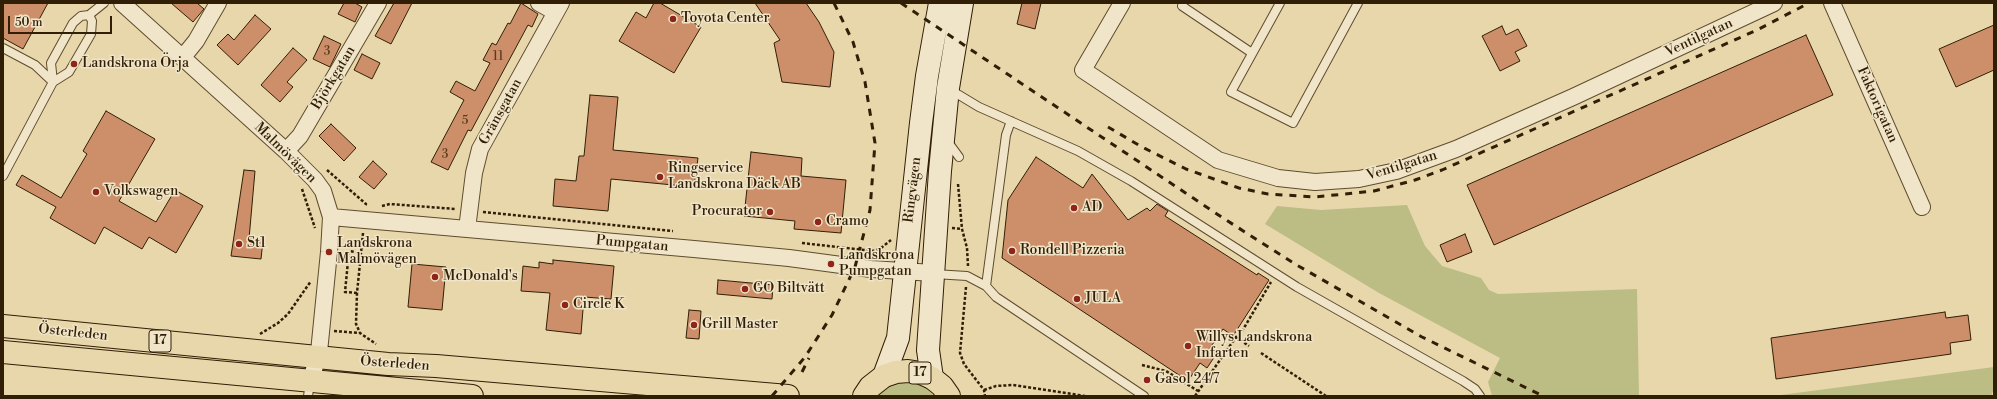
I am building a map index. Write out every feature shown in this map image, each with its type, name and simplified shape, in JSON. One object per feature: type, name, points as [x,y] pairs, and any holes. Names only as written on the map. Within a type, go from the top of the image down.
[{"type":"main road","name":"Ringvägen","points":[[884,376],[898,338],[927,76],[940,3]]},
{"type":"main road","name":"Ringvägen","points":[[932,378],[928,350],[943,134],[948,88],[962,3]]},
{"type":"main road","name":"Österleden","points":[[3,326],[381,364],[443,367],[788,396]]},
{"type":"main road","name":"Österleden","points":[[3,352],[310,388],[472,396]]},
{"type":"main road","name":"17","points":[[862,395],[876,381],[884,376],[896,372],[908,371],[921,373],[932,378],[942,386],[949,396]]},
{"type":"street","name":"Malmövägen","points":[[122,3],[286,151],[315,180],[323,191],[331,217],[329,252],[317,357],[310,388]]},
{"type":"street","points":[[183,57],[196,41],[218,3]]},
{"type":"street","name":"Björkgatan","points":[[286,151],[300,136],[378,3]]},
{"type":"street","points":[[539,3],[558,8]]},
{"type":"street","name":"Ventilgatan","points":[[1122,3],[1082,70],[1218,160],[1278,178],[1316,182],[1359,179],[1396,171],[1456,149],[1573,97],[1774,3]]},
{"type":"street","name":"Faktorigatan","points":[[1832,3],[1922,207]]},
{"type":"street","name":"Gränsgatan","points":[[467,229],[474,173],[480,149],[558,8]]},
{"type":"street","name":"Pumpgatan","points":[[331,217],[789,258],[871,269],[933,274]]},
{"type":"lane","points":[[53,82],[51,63],[69,29],[81,16],[89,15],[104,3]]},
{"type":"lane","points":[[1183,3],[1182,6],[1252,53]]},
{"type":"lane","points":[[1280,3],[1231,92],[1293,124],[1358,3]]},
{"type":"lane","points":[[3,176],[53,82],[70,72],[91,34],[92,21],[89,15]]},
{"type":"lane","points":[[3,48],[35,65],[53,82]]},
{"type":"lane","points":[[948,88],[979,107],[1078,151],[1131,181],[1276,274],[1463,381],[1480,396]]},
{"type":"lane","points":[[986,286],[1006,135],[1011,121]]},
{"type":"lane","points":[[943,134],[959,157]]},
{"type":"lane","points":[[933,274],[967,276],[986,286],[996,297],[1144,396]]},
{"type":"path","points":[[959,157],[958,178],[962,230],[967,248],[967,276],[960,353],[964,364],[984,390],[985,396]]},
{"type":"path","points":[[366,204],[370,206]]},
{"type":"path","points":[[378,207],[390,204],[469,210],[677,231]]},
{"type":"path","points":[[801,243],[873,251],[890,242],[900,222],[910,223]]},
{"type":"path","points":[[936,226],[962,230]]},
{"type":"path","points":[[364,228],[357,293],[356,324],[360,333],[365,338],[379,346],[382,353],[381,364]]},
{"type":"path","points":[[357,293],[345,292],[345,285],[349,252],[361,253]]},
{"type":"path","points":[[1195,396],[1236,337],[1241,333],[1276,274]]},
{"type":"path","points":[[256,337],[278,323],[288,314],[308,286],[313,276]]},
{"type":"path","points":[[1236,337],[1249,346]]},
{"type":"path","points":[[1261,353],[1326,396]]},
{"type":"path","points":[[1142,365],[1166,370],[1198,391]]},
{"type":"path","points":[[984,390],[996,386],[1013,385],[1085,396]]},
{"type":"green space","points":[[1407,205],[1425,246],[1442,266],[1481,278],[1489,290],[1498,294],[1637,289],[1639,396],[1492,396],[1488,382],[1500,358],[1379,293],[1265,224],[1277,206],[1321,210]]},
{"type":"green space","points":[[1994,367],[1994,389],[1991,396],[1773,396]]},
{"type":"green space","points":[[898,383],[912,383],[925,387],[934,396],[878,396],[888,387]]},
{"type":"building","points":[[3,3],[48,3],[23,49],[3,38]]},
{"type":"building","points":[[171,3],[197,3],[204,9],[193,22]]},
{"type":"building","points":[[344,3],[355,3],[362,7],[355,22],[338,14]]},
{"type":"building","points":[[394,3],[412,3],[391,44],[375,36]]},
{"type":"building","points":[[521,3],[538,14],[532,27],[528,25],[471,131],[468,130],[448,170],[431,162],[464,100],[450,92],[456,81],[475,91],[490,63],[483,60],[492,43],[496,45],[508,23],[510,24]]},
{"type":"building","points":[[654,3],[660,3],[701,27],[674,73],[619,41],[636,12],[646,18]]},
{"type":"building","points":[[755,3],[806,3],[819,22],[834,52],[830,87],[782,82],[774,43],[780,40]]},
{"type":"building","points":[[1022,3],[1041,3],[1035,29],[1017,24]]},
{"type":"building","points":[[255,15],[271,29],[238,65],[217,45],[228,34],[234,40]]},
{"type":"building","points":[[1994,25],[1994,70],[1956,87],[1939,49]]},
{"type":"building","points":[[1502,26],[1506,35],[1518,29],[1527,46],[1515,52],[1520,61],[1500,71],[1482,36]]},
{"type":"building","points":[[1806,35],[1833,95],[1494,245],[1467,185]]},
{"type":"building","points":[[324,36],[341,44],[330,67],[313,59]]},
{"type":"building","points":[[293,48],[307,60],[287,82],[293,87],[280,102],[261,85]]},
{"type":"building","points":[[362,54],[380,63],[372,79],[354,70]]},
{"type":"building","points":[[590,95],[618,97],[613,150],[698,158],[694,187],[611,179],[608,211],[553,206],[555,179],[576,181],[579,156],[584,156]]},
{"type":"building","points":[[106,111],[155,139],[119,201],[156,222],[175,190],[203,206],[176,253],[149,237],[142,249],[104,227],[95,244],[50,218],[56,207],[16,185],[22,175],[61,198],[87,154],[83,151]]},
{"type":"building","points":[[331,124],[356,148],[344,161],[319,136]]},
{"type":"building","points":[[751,152],[802,158],[801,176],[846,180],[841,233],[794,229],[795,221],[744,216]]},
{"type":"building","points":[[1036,157],[1083,188],[1092,174],[1128,220],[1147,208],[1150,211],[1157,204],[1168,211],[1165,216],[1257,275],[1258,273],[1269,280],[1233,336],[1223,329],[1210,348],[1217,353],[1207,368],[1200,363],[1188,381],[1002,258],[1008,200]]},
{"type":"building","points":[[373,161],[387,174],[374,189],[359,177]]},
{"type":"building","points":[[244,170],[255,171],[249,239],[263,240],[261,259],[231,256]]},
{"type":"building","points":[[1465,234],[1472,252],[1447,262],[1440,245]]},
{"type":"building","points":[[553,260],[614,266],[611,299],[584,297],[581,334],[546,330],[550,293],[521,291],[523,266],[539,268],[539,262],[553,264]]},
{"type":"building","points":[[412,264],[446,267],[442,310],[408,307]]},
{"type":"building","name":"GO Biltvätt","points":[[718,280],[773,285],[772,299],[717,294]]},
{"type":"building","name":"Grill Master","points":[[689,310],[701,311],[699,339],[686,338]]},
{"type":"building","points":[[1945,312],[1946,318],[1968,315],[1971,340],[1950,343],[1951,354],[1776,379],[1771,338]]},
{"type":"railway","points":[[772,396],[805,357],[832,315],[855,267],[870,210],[875,143],[865,82],[853,42],[834,3]]},
{"type":"railway","points":[[901,3],[1223,218],[1295,264],[1422,337],[1543,396]]},
{"type":"railway","points":[[1108,127],[1142,147],[1186,169],[1239,188],[1268,194],[1315,197],[1374,191],[1415,180],[1442,170],[1757,30],[1809,3]]},
{"type":"railway","points":[[802,372],[809,358]]},
{"type":"place","name":"Toyota Center","points":[[673,19]]},
{"type":"place","name":"Landskrona Örja","points":[[74,64]]},
{"type":"place","name":"Ringservice Landskrona Däck AB","points":[[660,177]]},
{"type":"place","name":"Volkswagen","points":[[96,192]]},
{"type":"place","name":"AD","points":[[1074,208]]},
{"type":"place","name":"Procurator","points":[[770,212]]},
{"type":"place","name":"Cramo","points":[[818,222]]},
{"type":"place","name":"St1","points":[[239,244]]},
{"type":"place","name":"Rondell Pizzeria","points":[[1012,251]]},
{"type":"place","name":"Landskrona Malmövägen","points":[[329,252]]},
{"type":"place","name":"Landskrona Pumpgatan","points":[[831,264]]},
{"type":"place","name":"McDonald's","points":[[435,277]]},
{"type":"place","name":"GO Biltvätt","points":[[745,289]]},
{"type":"place","name":"JULA","points":[[1077,299]]},
{"type":"place","name":"Circle K","points":[[565,305]]},
{"type":"place","name":"Grill Master","points":[[694,325]]},
{"type":"place","name":"Willys Landskrona Infarten","points":[[1188,346]]},
{"type":"place","name":"Gasol 24/7","points":[[1147,380]]}]
